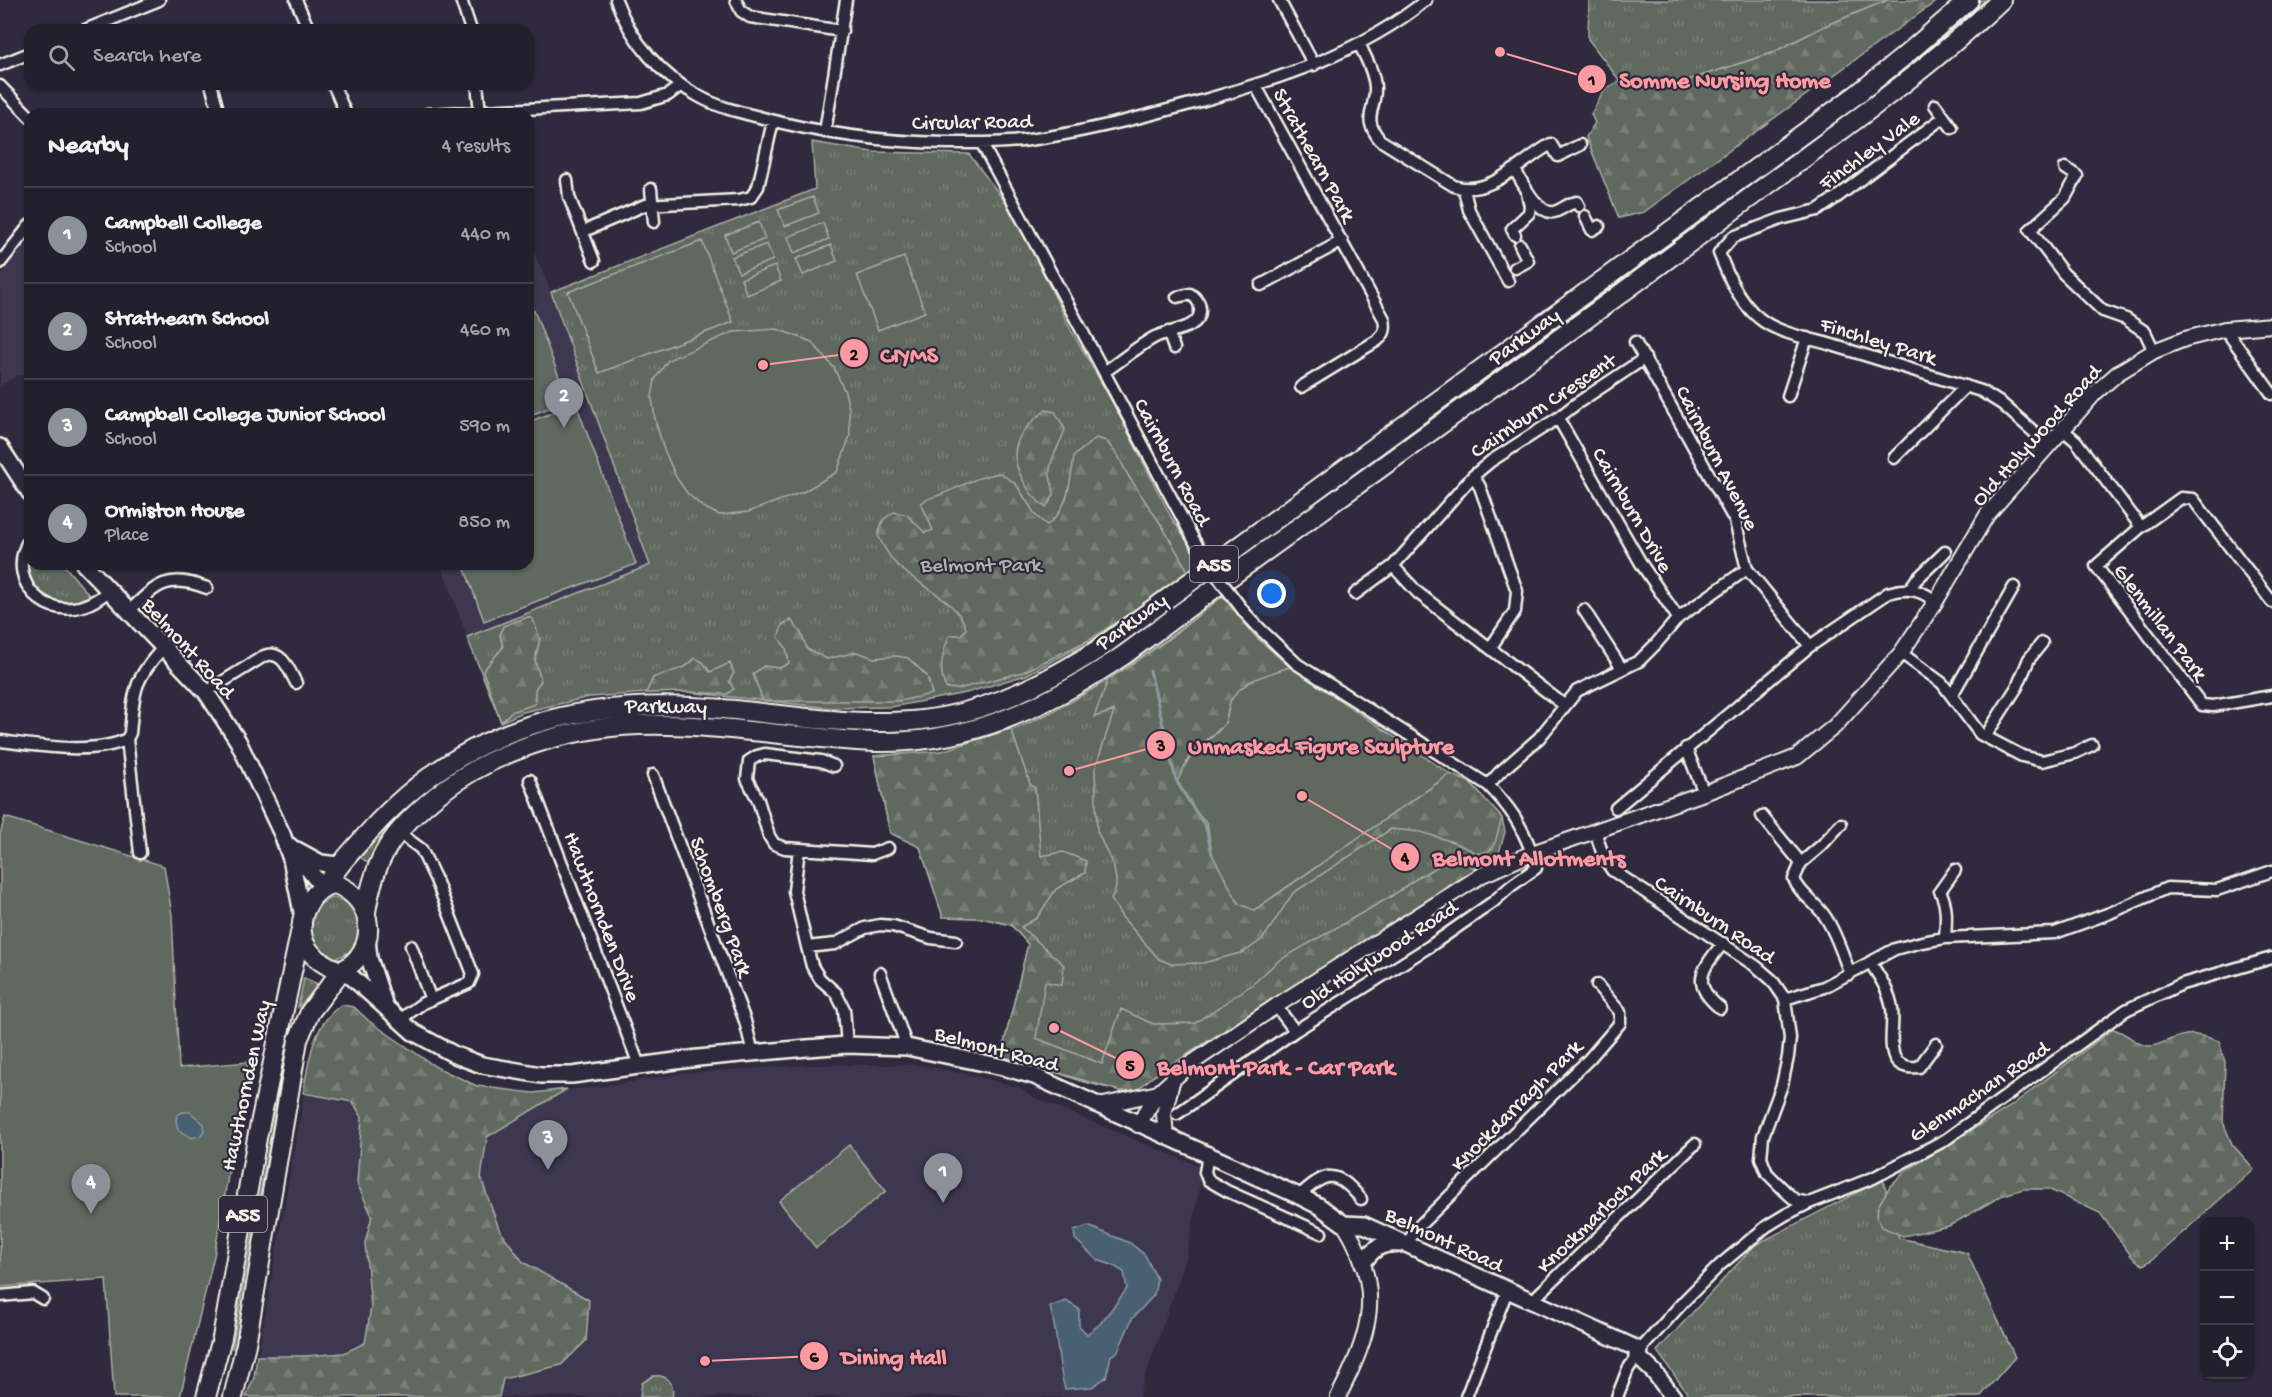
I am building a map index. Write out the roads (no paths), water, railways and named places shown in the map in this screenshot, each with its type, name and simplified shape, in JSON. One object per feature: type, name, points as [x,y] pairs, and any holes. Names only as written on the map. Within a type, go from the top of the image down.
[{"type":"highway","name":"Parkway","points":[[324,886],[338,865],[386,813],[435,772],[489,742],[546,719],[598,709],[636,706],[722,709],[847,723],[921,720],[979,708],[1024,692],[1046,681],[1105,644],[1856,95],[1969,0]]},
{"type":"highway","name":"Parkway","points":[[366,912],[375,870],[398,832],[441,792],[473,771],[527,747],[582,732],[638,725],[875,742],[934,739],[994,724],[1062,694],[1124,655],[1688,244],[1915,73],[2001,0]]},
{"type":"highway","points":[[324,886],[335,884],[347,888],[357,896],[366,912]]},
{"type":"highway","name":"A55","points":[[303,921],[314,895],[324,886]]},
{"type":"highway","name":"A55","points":[[342,970],[359,955],[367,939],[366,912]]},
{"type":"highway","points":[[303,921],[303,938],[312,954],[326,966],[342,970]]},
{"type":"highway","name":"Hawthornden Way","points":[[206,1397],[222,1338],[257,1138],[303,921]]},
{"type":"highway","name":"Hawthornden Way","points":[[233,1397],[246,1344],[298,1040],[310,1012],[342,970]]},
{"type":"main road","points":[[0,447],[24,484]]},
{"type":"main road","name":"Belmont Road","points":[[89,570],[206,692],[238,741],[286,839],[303,921]]},
{"type":"main road","points":[[286,839],[308,858],[321,863],[338,865]]},
{"type":"main road","name":"Belmont Road","points":[[286,839],[324,886]]},
{"type":"main road","name":"Belmont Road","points":[[367,939],[369,958],[386,1008]]},
{"type":"main road","name":"Belmont Road","points":[[342,970],[398,1021],[433,1044],[482,1065],[517,1072],[572,1075],[639,1065],[846,1045],[907,1047],[1034,1076],[1299,1196],[1319,1206],[1344,1224],[1364,1225],[1638,1353],[1673,1397]]},
{"type":"main road","points":[[1363,1263],[1368,1254],[1379,1245],[1391,1243],[1406,1245]]},
{"type":"street","points":[[101,24],[159,0]]},
{"type":"street","points":[[296,0],[306,24]]},
{"type":"street","points":[[461,0],[469,24]]},
{"type":"street","name":"Circular Road","points":[[616,0],[633,36],[650,57],[681,85],[713,103],[773,121],[825,132],[884,140],[982,144],[1028,141],[1151,115],[1256,86],[1314,65],[1359,43],[1426,0]]},
{"type":"street","points":[[736,0],[741,11],[750,17],[842,31]]},
{"type":"street","points":[[825,132],[846,0]]},
{"type":"street","points":[[1279,0],[1314,65]]},
{"type":"street","points":[[1359,43],[1373,75],[1375,88],[1369,121],[1372,130],[1380,140],[1454,186],[1464,190],[1484,185],[1515,170],[1551,144],[1558,156],[1580,145]]},
{"type":"street","points":[[0,65],[24,55]]},
{"type":"street","points":[[534,109],[641,103],[668,95],[681,85]]},
{"type":"street","points":[[0,86],[24,111]]},
{"type":"street","name":"Strathearn Park","points":[[1256,86],[1384,319],[1384,334],[1378,340],[1301,387]]},
{"type":"street","points":[[213,90],[217,108]]},
{"type":"street","points":[[336,90],[343,108]]},
{"type":"street","points":[[478,90],[480,108]]},
{"type":"street","name":"Finchley Vale","points":[[1935,105],[1952,128]]},
{"type":"street","name":"Finchley Vale","points":[[1719,253],[1733,237],[1781,219],[1818,210],[1944,117]]},
{"type":"street","points":[[584,231],[614,220],[640,206],[739,200],[751,197],[758,188],[773,121]]},
{"type":"street","name":"Cairnburn Road","points":[[982,144],[1195,542],[1245,613],[1297,664],[1488,785],[1509,807],[1521,825],[1532,853]]},
{"type":"street","points":[[2065,168],[2077,176],[2065,198],[2030,230],[2063,273],[2103,311],[2126,319],[2145,332],[2154,351]]},
{"type":"street","points":[[1515,170],[1526,190],[1541,207],[1549,212],[1577,202],[1592,230],[1599,226]]},
{"type":"street","points":[[567,180],[569,197],[594,261]]},
{"type":"street","points":[[651,189],[654,222]]},
{"type":"street","points":[[1464,190],[1469,210],[1508,280]]},
{"type":"street","points":[[1515,268],[1528,261],[1512,229],[1529,213],[1530,206],[1526,190]]},
{"type":"street","points":[[0,263],[24,233]]},
{"type":"street","name":"Strathearn Park","points":[[1262,285],[1342,241]]},
{"type":"street","name":"Finchley Park","points":[[1719,253],[1737,290],[1750,310],[1761,320],[1807,338],[1990,395],[2049,445]]},
{"type":"street","points":[[1104,372],[1153,338],[1192,324],[1200,314],[1200,305],[1193,295],[1184,294],[1177,297]]},
{"type":"street","name":"Old Holywood Road","points":[[1138,1125],[1158,1093],[1173,1078],[1276,1006],[1459,888],[1500,866],[1532,853],[1704,793],[1797,757],[1835,726],[1901,653],[1936,601],[1988,514],[2103,386],[2154,351],[2186,339],[2225,329],[2272,325]]},
{"type":"street","points":[[2225,329],[2272,394]]},
{"type":"street","points":[[1168,332],[1174,348]]},
{"type":"street","points":[[1788,396],[1807,338]]},
{"type":"street","name":"Cairnburn Avenue","points":[[1635,342],[1735,521],[1747,569],[1810,646]]},
{"type":"street","name":"Cairnburn Crescent","points":[[1355,594],[1393,566],[1473,476],[1491,461],[1645,358]]},
{"type":"street","points":[[1894,458],[1966,386]]},
{"type":"street","name":"Cairnburn Drive","points":[[1558,418],[1642,565],[1678,618]]},
{"type":"street","name":"Glenmillan Park","points":[[2062,429],[2076,441],[2141,527],[2096,566],[2202,705],[2213,706],[2272,696]]},
{"type":"street","points":[[1473,476],[1480,487],[1517,591],[1515,611],[1491,647]]},
{"type":"street","points":[[2141,527],[2181,498],[2193,499],[2272,602]]},
{"type":"street","points":[[24,552],[22,569],[31,589],[44,603],[56,608],[72,610],[90,604],[108,591]]},
{"type":"street","points":[[1909,590],[1945,552]]},
{"type":"street","points":[[1393,566],[1418,592],[1564,705]]},
{"type":"street","points":[[1488,785],[1499,772],[1539,738],[1577,691],[1638,661],[1678,618],[1747,569]]},
{"type":"street","points":[[128,612],[142,598],[168,581],[182,579],[207,588]]},
{"type":"street","points":[[1952,695],[2014,587]]},
{"type":"street","points":[[1616,808],[1810,646],[1888,593],[1900,589],[1920,590],[1936,601]]},
{"type":"street","points":[[1584,609],[1622,669]]},
{"type":"street","points":[[1985,737],[2017,687],[2029,659],[2042,643]]},
{"type":"street","points":[[140,853],[128,739],[134,692],[147,667],[163,648]]},
{"type":"street","points":[[1901,653],[1927,671],[1952,695],[1980,734],[2022,756],[2042,761],[2075,753],[2092,745]]},
{"type":"street","points":[[206,692],[264,656],[272,654],[280,657],[296,683]]},
{"type":"street","points":[[0,741],[42,748],[62,748],[108,746],[128,739]]},
{"type":"street","points":[[1686,748],[1704,793]]},
{"type":"street","points":[[834,766],[821,761],[765,754],[749,761],[747,779],[758,800],[769,836],[774,844],[785,848],[872,854],[888,848]]},
{"type":"street","name":"Schomberg Park","points":[[653,774],[745,1021],[753,1053]]},
{"type":"street","name":"Hawthornden Drive","points":[[530,780],[639,1065]]},
{"type":"street","points":[[1762,816],[1801,863]]},
{"type":"street","points":[[1841,824],[1801,863],[1794,879],[1798,888],[1814,902],[1827,919],[1850,974]]},
{"type":"street","name":"Cairnburn Road","points":[[1595,831],[1604,858],[1612,870],[1723,943],[1772,980],[1785,999]]},
{"type":"street","points":[[398,832],[421,849],[436,880],[473,974],[469,983],[431,1000],[407,1013],[398,1021]]},
{"type":"street","points":[[799,849],[794,891],[807,947],[812,966],[820,979],[836,993],[844,1009],[846,1045]]},
{"type":"street","points":[[1500,866],[1510,886]]},
{"type":"street","name":"Old Holywood Road","points":[[1177,1114],[1295,1031],[1430,946],[1493,902],[1510,886],[1536,868]]},
{"type":"street","points":[[1945,938],[1947,913],[1940,891],[1955,870]]},
{"type":"street","points":[[1809,1203],[1795,1200],[1786,1192],[1767,1173],[1761,1158],[1763,1136],[1782,1085],[1788,1057],[1790,1038],[1785,999],[1824,987],[1895,950],[1945,938],[2055,933],[2110,913],[2167,888],[2217,890],[2272,871]]},
{"type":"street","points":[[807,947],[835,944],[865,928],[880,925],[956,941]]},
{"type":"street","points":[[1720,1008],[1705,993],[1700,977],[1723,943]]},
{"type":"street","points":[[411,945],[431,1000]]},
{"type":"street","name":"Glenmachan Road","points":[[1617,1397],[1628,1369],[1638,1353],[1720,1265],[1767,1226],[1809,1203],[1873,1178],[1945,1140],[2126,1010],[2182,984],[2272,958]]},
{"type":"street","points":[[1870,962],[1884,983],[1893,1010],[1891,1047],[1898,1063],[1908,1068],[1918,1067],[1936,1044]]},
{"type":"street","points":[[880,973],[907,1047]]},
{"type":"street","name":"Knockdarragh Park","points":[[1406,1245],[1418,1228],[1589,1059],[1620,1023],[1620,1012],[1597,985]]},
{"type":"street","name":"Old Holywood Road","points":[[1276,1006],[1295,1031]]},
{"type":"street","points":[[1166,1136],[1164,1114],[1173,1078]]},
{"type":"street","points":[[1099,1106],[1158,1093]]},
{"type":"street","name":"Knockmarloch Park","points":[[1534,1303],[1538,1294],[1695,1144]]},
{"type":"street","points":[[1208,1155],[1205,1172],[1208,1180],[1227,1191],[1321,1233]]},
{"type":"street","points":[[1299,1196],[1316,1181],[1330,1176],[1343,1179],[1361,1199]]},
{"type":"street","points":[[1338,1397],[1357,1361],[1367,1330],[1370,1302],[1368,1280],[1363,1263],[1344,1224]]},
{"type":"street","points":[[1466,1397],[1507,1291]]},
{"type":"street","points":[[0,1296],[33,1293],[43,1299]]},
{"type":"water","points":[[190,1112],[204,1124],[204,1131],[200,1136],[192,1138],[178,1130],[177,1115]]},
{"type":"water","points":[[1088,1226],[1130,1243],[1145,1255],[1157,1279],[1154,1295],[1132,1319],[1118,1351],[1111,1356],[1106,1377],[1092,1387],[1065,1389],[1050,1307],[1066,1301],[1079,1309],[1079,1326],[1087,1334],[1100,1324],[1127,1289],[1124,1272],[1097,1260],[1075,1239],[1074,1231]]},
{"type":"waterway","points":[[1150,671],[1176,780],[1206,828],[1212,854]]},
{"type":"place","name":"Somme Nursing Home","points":[[1500,52]]},
{"type":"place","name":"CIYMS","points":[[763,365]]},
{"type":"place","name":"Strathearn School","points":[[564,428]]},
{"type":"place","name":"Unmasked Figure Sculpture","points":[[1069,771]]},
{"type":"place","name":"Belmont Allotments","points":[[1302,796]]},
{"type":"place","name":"Belmont Park - Car Park","points":[[1054,1028]]},
{"type":"place","name":"Campbell College Junior School","points":[[548,1170]]},
{"type":"place","name":"Campbell College","points":[[943,1203]]},
{"type":"place","name":"Ormiston House","points":[[91,1214]]},
{"type":"place","name":"Dining Hall","points":[[705,1361]]},
{"type":"park label","name":"Belmont Park","points":[[981,563]]}]
